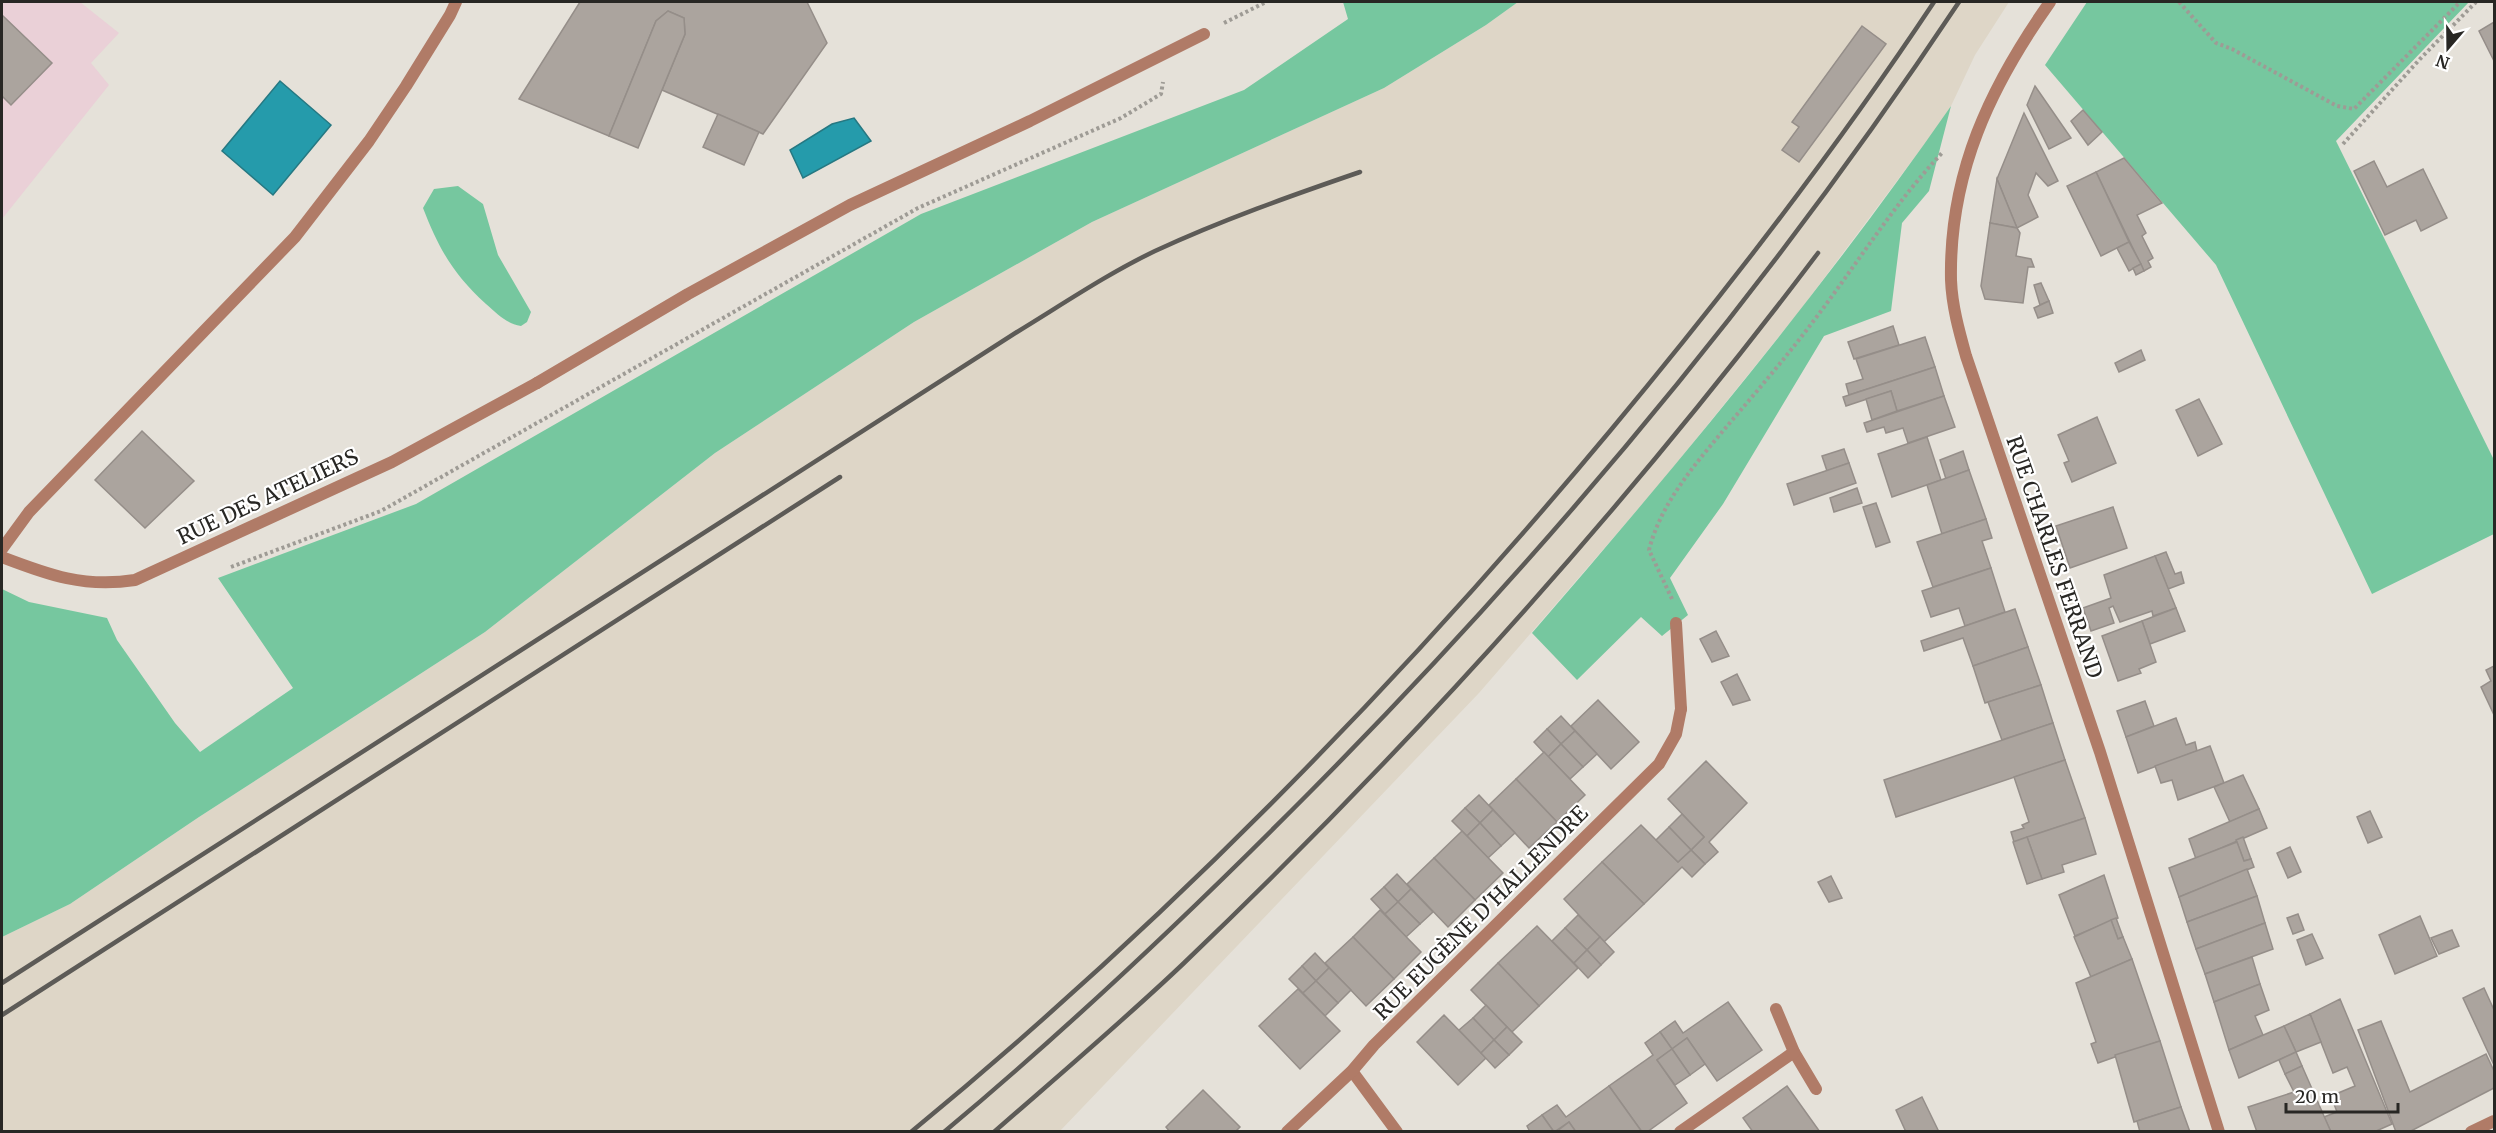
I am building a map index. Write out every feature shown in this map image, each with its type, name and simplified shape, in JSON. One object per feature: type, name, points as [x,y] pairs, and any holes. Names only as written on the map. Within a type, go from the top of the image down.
[{"type":"street","points":[[2,549],[29,512],[295,237],[369,141],[419,66],[456,2]]},
{"type":"street","name":"RUE CHARLES FERRAND","points":[[2050,2],[2037,20],[1982,116],[1964,169],[1957,211],[1951,280],[1956,317],[1966,356],[2100,752],[2219,1131]]},
{"type":"street","name":"RUE DES ATELIERS","points":[[2,557],[55,577],[112,583],[135,580],[392,462],[537,383],[688,294],[850,205],[1030,121],[1204,34]]},
{"type":"street","name":"RUE EUGÈNE D'HALLENDRE","points":[[1287,1131],[1352,1071],[1374,1045],[1659,764],[1676,734],[1682,709],[1676,623]]},
{"type":"street","points":[[1776,1009],[1794,1052],[1816,1089]]},
{"type":"street","points":[[1680,1131],[1794,1052]]},
{"type":"street","points":[[1352,1071],[1397,1131]]},
{"type":"street","points":[[2471,1131],[2494,1121]]},
{"type":"path","points":[[1204,34],[1266,2]]},
{"type":"path","points":[[2178,2],[2216,43],[2232,49],[2337,106],[2354,109],[2460,2]]},
{"type":"path","points":[[2343,144],[2420,59],[2476,2]]},
{"type":"path","points":[[1676,623],[1674,603],[1649,550],[1672,499],[1700,457],[1814,321],[1915,182],[1947,148]]},
{"type":"shaded area","points":[[2,2],[80,2],[119,33],[91,63],[109,85],[2,219]]},
{"type":"shaded area","points":[[1518,2],[2009,2],[1975,55],[1951,106],[1932,134],[1798,313],[1658,486],[1479,693],[1060,1131],[2,1132],[2,937],[70,904],[199,817],[485,632],[715,453],[914,322],[1092,222],[1384,88],[1486,25]]},
{"type":"green space","points":[[1343,2],[1518,2],[1486,25],[1384,88],[1092,222],[914,322],[715,453],[485,632],[199,817],[70,904],[2,937],[2,589],[29,602],[107,618],[117,640],[175,723],[200,752],[293,688],[218,578],[416,504],[921,214],[1244,90],[1348,19]]},
{"type":"green space","points":[[2087,2],[2469,2],[2336,141],[2494,460],[2494,534],[2372,594],[2216,265],[2045,65]]},
{"type":"green space","points":[[1951,106],[1929,191],[1902,223],[1891,311],[1824,336],[1723,504],[1670,578],[1688,615],[1662,636],[1641,617],[1577,680],[1532,633],[1749,375],[1852,242]]},
{"type":"green space","points":[[458,186],[483,204],[498,255],[531,312],[527,322],[521,326],[502,318],[474,293],[448,260],[435,236],[423,208],[434,189]]},
{"type":"water","points":[[280,81],[331,125],[273,195],[222,151]]},
{"type":"water","points":[[854,118],[871,141],[803,178],[790,150],[832,124]]},
{"type":"building","points":[[580,2],[807,2],[827,43],[763,134],[662,90],[685,34],[684,18],[668,11],[656,21],[609,136],[519,99]]},
{"type":"building","points":[[668,11],[684,18],[685,34],[638,148],[609,136],[656,21]]},
{"type":"building","points":[[2,15],[52,63],[11,105],[2,96]]},
{"type":"building","points":[[2494,22],[2494,61],[2479,31]]},
{"type":"building","points":[[1862,26],[1886,44],[1799,162],[1782,150],[1799,127],[1792,122]]},
{"type":"building","points":[[2035,86],[2071,138],[2049,149],[2027,105]]},
{"type":"building","points":[[2083,110],[2102,132],[2088,145],[2071,121]]},
{"type":"building","points":[[2024,113],[2058,181],[2048,186],[2036,173],[2028,195],[2038,217],[2017,228],[1997,179]]},
{"type":"building","points":[[718,114],[759,132],[744,165],[703,147]]},
{"type":"building","points":[[2124,158],[2162,203],[2137,215],[2146,233],[2142,236],[2153,258],[2148,261],[2151,267],[2144,271],[2096,172]]},
{"type":"building","points":[[2374,161],[2387,187],[2423,169],[2447,218],[2421,231],[2416,220],[2385,235],[2354,171]]},
{"type":"building","points":[[2096,172],[2129,242],[2101,256],[2067,186]]},
{"type":"building","points":[[1997,179],[2017,228],[1990,223]]},
{"type":"building","points":[[1990,223],[2017,228],[2020,233],[2016,256],[2031,259],[2034,267],[2028,267],[2023,303],[1985,299],[1981,286]]},
{"type":"building","points":[[2129,242],[2141,264],[2129,271],[2117,248]]},
{"type":"building","points":[[2141,264],[2144,271],[2136,275],[2133,268]]},
{"type":"building","points":[[2041,283],[2049,301],[2040,305],[2034,285]]},
{"type":"building","points":[[2049,301],[2053,313],[2038,318],[2034,308]]},
{"type":"building","points":[[1893,326],[1899,345],[1854,359],[1848,342]]},
{"type":"building","points":[[1925,337],[1935,367],[1849,395],[1846,384],[1863,379],[1856,359]]},
{"type":"building","points":[[2141,350],[2145,360],[2119,372],[2115,363]]},
{"type":"building","points":[[1935,367],[1944,396],[1897,411],[1891,391],[1846,406],[1843,397]]},
{"type":"building","points":[[1891,391],[1897,411],[1872,420],[1866,399]]},
{"type":"building","points":[[1944,396],[1955,427],[1908,443],[1903,428],[1886,433],[1884,427],[1867,432],[1864,423]]},
{"type":"building","points":[[2199,399],[2222,444],[2198,456],[2176,410]]},
{"type":"building","points":[[2097,417],[2116,463],[2072,482],[2064,463],[2069,461],[2058,435]]},
{"type":"building","points":[[142,431],[194,481],[145,528],[95,480]]},
{"type":"building","points":[[1927,437],[1941,480],[1892,497],[1878,454]]},
{"type":"building","points":[[1844,449],[1849,463],[1827,471],[1822,456]]},
{"type":"building","points":[[1963,451],[1969,470],[1946,479],[1940,460]]},
{"type":"building","points":[[1849,463],[1856,483],[1794,505],[1787,484]]},
{"type":"building","points":[[1969,470],[1986,519],[1942,534],[1927,485]]},
{"type":"building","points":[[1857,488],[1862,503],[1834,512],[1830,498]]},
{"type":"building","points":[[1876,503],[1890,542],[1876,547],[1863,507]]},
{"type":"building","points":[[2113,507],[2127,548],[2070,568],[2056,526]]},
{"type":"building","points":[[1986,519],[1992,538],[1982,541],[1991,568],[1933,587],[1917,542]]},
{"type":"building","points":[[2166,552],[2175,574],[2181,572],[2184,583],[2168,589],[2155,556]]},
{"type":"building","points":[[2155,556],[2176,608],[2153,616],[2152,611],[2120,622],[2113,606],[2109,608],[2114,623],[2091,631],[2083,608],[2111,598],[2104,575]]},
{"type":"building","points":[[1991,568],[2005,612],[1965,626],[1959,608],[1931,617],[1922,591]]},
{"type":"building","points":[[2176,608],[2185,631],[2150,644],[2142,621]]},
{"type":"building","points":[[2015,609],[2028,647],[1973,666],[1963,638],[1924,651],[1921,641]]},
{"type":"building","points":[[2142,621],[2156,662],[2139,669],[2141,673],[2118,681],[2102,636]]},
{"type":"building","points":[[1716,631],[1729,656],[1712,662],[1700,639]]},
{"type":"building","points":[[2028,647],[2041,685],[1985,703],[1973,666]]},
{"type":"building","points":[[2494,666],[2494,715],[2481,687],[2491,681],[2486,670]]},
{"type":"building","points":[[1737,674],[1750,700],[1733,705],[1721,682]]},
{"type":"building","points":[[2041,685],[2053,723],[2002,740],[1988,702]]},
{"type":"building","points":[[1598,700],[1639,742],[1611,769],[1571,726]]},
{"type":"building","points":[[2145,701],[2154,726],[2126,737],[2117,711]]},
{"type":"building","points":[[1561,716],[1575,731],[1561,744],[1547,729]]},
{"type":"building","points":[[2176,718],[2186,745],[2195,742],[2197,751],[2138,773],[2126,737]]},
{"type":"building","points":[[2053,723],[2065,760],[1896,817],[1884,780]]},
{"type":"building","points":[[1547,729],[1561,744],[1548,757],[1534,742]]},
{"type":"building","points":[[1575,731],[1597,754],[1583,767],[1561,744]]},
{"type":"building","points":[[1561,744],[1583,767],[1570,779],[1548,757]]},
{"type":"building","points":[[2210,746],[2224,783],[2178,800],[2172,780],[2161,783],[2155,766]]},
{"type":"building","points":[[1544,752],[1585,795],[1557,822],[1516,779]]},
{"type":"building","points":[[2065,760],[2085,818],[2014,842],[2011,832],[2024,828],[2022,825],[2029,822],[2014,777]]},
{"type":"building","points":[[1706,761],[1747,803],[1709,842],[1718,852],[1705,864],[1691,850],[1704,837],[1668,799]]},
{"type":"building","points":[[2243,775],[2259,809],[2230,822],[2214,787]]},
{"type":"building","points":[[1516,779],[1557,822],[1529,848],[1489,805]]},
{"type":"building","points":[[1479,795],[1493,810],[1480,823],[1465,808]]},
{"type":"building","points":[[1465,808],[1480,823],[1467,836],[1452,821]]},
{"type":"building","points":[[2259,809],[2267,828],[2196,859],[2189,839]]},
{"type":"building","points":[[1493,810],[1515,833],[1501,846],[1480,823]]},
{"type":"building","points":[[2370,811],[2382,837],[2368,843],[2357,817]]},
{"type":"building","points":[[1682,814],[1704,837],[1691,850],[1669,827]]},
{"type":"building","points":[[2085,818],[2096,854],[2062,865],[2064,872],[2042,879],[2027,837]]},
{"type":"building","points":[[1480,823],[1501,846],[1488,858],[1467,836]]},
{"type":"building","points":[[1641,825],[1678,862],[1691,850],[1705,864],[1692,877],[1682,867],[1644,904],[1602,862]]},
{"type":"building","points":[[1669,827],[1691,850],[1678,862],[1656,840]]},
{"type":"building","points":[[1462,831],[1503,873],[1475,900],[1434,858]]},
{"type":"building","points":[[2027,837],[2042,879],[2027,884],[2013,842]]},
{"type":"building","points":[[2243,837],[2251,859],[2244,861],[2236,840]]},
{"type":"building","points":[[2237,842],[2244,861],[2251,859],[2254,867],[2179,897],[2169,868]]},
{"type":"building","points":[[2290,847],[2301,872],[2288,878],[2277,853]]},
{"type":"building","points":[[1434,858],[1475,900],[1448,927],[1407,884]]},
{"type":"building","points":[[1602,862],[1644,904],[1604,942],[1564,899]]},
{"type":"building","points":[[2247,869],[2257,896],[2187,922],[2179,897]]},
{"type":"building","points":[[1397,874],[1411,889],[1398,902],[1384,887]]},
{"type":"building","points":[[2104,875],[2118,918],[2075,936],[2059,895]]},
{"type":"building","points":[[1831,876],[1842,898],[1829,902],[1818,882]]},
{"type":"building","points":[[1384,887],[1398,902],[1385,914],[1371,899]]},
{"type":"building","points":[[1411,889],[1433,912],[1420,924],[1398,902]]},
{"type":"building","points":[[2257,896],[2265,923],[2196,949],[2187,922]]},
{"type":"building","points":[[1398,902],[1420,924],[1406,937],[1385,914]]},
{"type":"building","points":[[1380,910],[1421,952],[1394,979],[1353,937]]},
{"type":"building","points":[[2298,914],[2304,930],[2293,934],[2287,918]]},
{"type":"building","points":[[1578,915],[1600,937],[1587,950],[1565,928]]},
{"type":"building","points":[[2420,916],[2437,956],[2395,974],[2379,935]]},
{"type":"building","points":[[2116,918],[2123,937],[2118,939],[2111,920]]},
{"type":"building","points":[[2111,920],[2118,939],[2123,937],[2132,959],[2091,977],[2074,937]]},
{"type":"building","points":[[2265,923],[2273,949],[2205,974],[2196,949]]},
{"type":"building","points":[[1537,926],[1578,968],[1539,1006],[1498,963]]},
{"type":"building","points":[[1565,928],[1587,950],[1574,963],[1552,941]]},
{"type":"building","points":[[2452,930],[2459,946],[2439,954],[2431,938]]},
{"type":"building","points":[[2312,934],[2323,958],[2306,965],[2297,940]]},
{"type":"building","points":[[1353,937],[1394,979],[1366,1006],[1325,963]]},
{"type":"building","points":[[1600,937],[1614,952],[1601,965],[1587,950]]},
{"type":"building","points":[[1587,950],[1601,965],[1588,978],[1574,963]]},
{"type":"building","points":[[1315,953],[1329,968],[1316,981],[1302,966]]},
{"type":"building","points":[[2252,957],[2260,984],[2214,1002],[2205,974]]},
{"type":"building","points":[[2132,959],[2160,1041],[2098,1063],[2091,1044],[2096,1042],[2076,983]]},
{"type":"building","points":[[1498,963],[1539,1006],[1512,1032],[1471,990]]},
{"type":"building","points":[[1302,966],[1316,981],[1303,993],[1289,979]]},
{"type":"building","points":[[1329,968],[1351,990],[1338,1003],[1316,981]]},
{"type":"building","points":[[1316,981],[1338,1003],[1325,1016],[1303,993]]},
{"type":"building","points":[[2260,984],[2269,1010],[2255,1016],[2263,1035],[2229,1050],[2214,1002]]},
{"type":"building","points":[[2484,988],[2494,1010],[2494,1065],[2463,998]]},
{"type":"building","points":[[1298,989],[1340,1031],[1300,1069],[1259,1026]]},
{"type":"building","points":[[2340,999],[2392,1124],[2374,1132],[2331,1132],[2324,1117],[2337,1112],[2331,1096],[2355,1086],[2347,1067],[2333,1073],[2310,1014]]},
{"type":"building","points":[[1728,1002],[1762,1050],[1717,1081],[1687,1038],[1672,1049],[1660,1032],[1675,1021],[1683,1033]]},
{"type":"building","points":[[1486,1005],[1507,1027],[1494,1040],[1473,1018]]},
{"type":"building","points":[[2310,1014],[2321,1042],[2296,1052],[2284,1026]]},
{"type":"building","points":[[1444,1015],[1486,1058],[1458,1085],[1417,1042]]},
{"type":"building","points":[[1473,1018],[1494,1040],[1481,1053],[1459,1030]]},
{"type":"building","points":[[2381,1021],[2410,1092],[2486,1054],[2494,1071],[2494,1088],[2409,1132],[2396,1132],[2358,1030]]},
{"type":"building","points":[[2284,1026],[2296,1052],[2239,1078],[2229,1050]]},
{"type":"building","points":[[1507,1027],[1522,1042],[1509,1055],[1494,1040]]},
{"type":"building","points":[[1660,1032],[1672,1049],[1657,1060],[1687,1103],[1647,1132],[1642,1132],[1609,1086],[1653,1055],[1645,1043]]},
{"type":"building","points":[[1687,1038],[1705,1064],[1690,1075],[1672,1049]]},
{"type":"building","points":[[1494,1040],[1509,1055],[1495,1068],[1481,1053]]},
{"type":"building","points":[[2160,1041],[2181,1107],[2134,1122],[2115,1055]]},
{"type":"building","points":[[1672,1049],[1690,1075],[1675,1085],[1657,1060]]},
{"type":"building","points":[[2296,1052],[2302,1066],[2285,1074],[2279,1060]]},
{"type":"building","points":[[2302,1066],[2331,1132],[2257,1132],[2248,1107],[2294,1092],[2285,1074]]},
{"type":"building","points":[[1609,1086],[1642,1132],[1576,1132],[1569,1122],[1554,1132],[1542,1115],[1557,1105],[1566,1117]]},
{"type":"building","points":[[1787,1086],[1820,1132],[1753,1132],[1743,1118]]},
{"type":"building","points":[[1203,1090],[1240,1127],[1235,1132],[1170,1132],[1166,1127]]},
{"type":"building","points":[[1922,1097],[1939,1132],[1906,1132],[1896,1110]]},
{"type":"building","points":[[2181,1107],[2190,1132],[2140,1132],[2137,1121]]},
{"type":"building","points":[[1542,1115],[1554,1132],[1530,1132],[1527,1126]]},
{"type":"building","points":[[1569,1122],[1576,1132],[1556,1132]]},
{"type":"railway","points":[[911,1132],[1006,1052],[1189,885],[1277,798],[1448,618],[1610,431],[1737,274],[1858,112],[1934,2]]},
{"type":"railway","points":[[944,1132],[1084,1009],[1220,881],[1398,701],[1485,607],[1570,511],[1734,313],[1887,108],[1959,2]]},
{"type":"railway","points":[[2,983],[1102,279],[1155,251],[1205,229],[1360,172]]},
{"type":"railway","points":[[994,1132],[1184,963],[1353,795],[1435,708],[1516,620],[1671,440],[1818,253]]},
{"type":"railway","points":[[2,1015],[840,477]]}]
